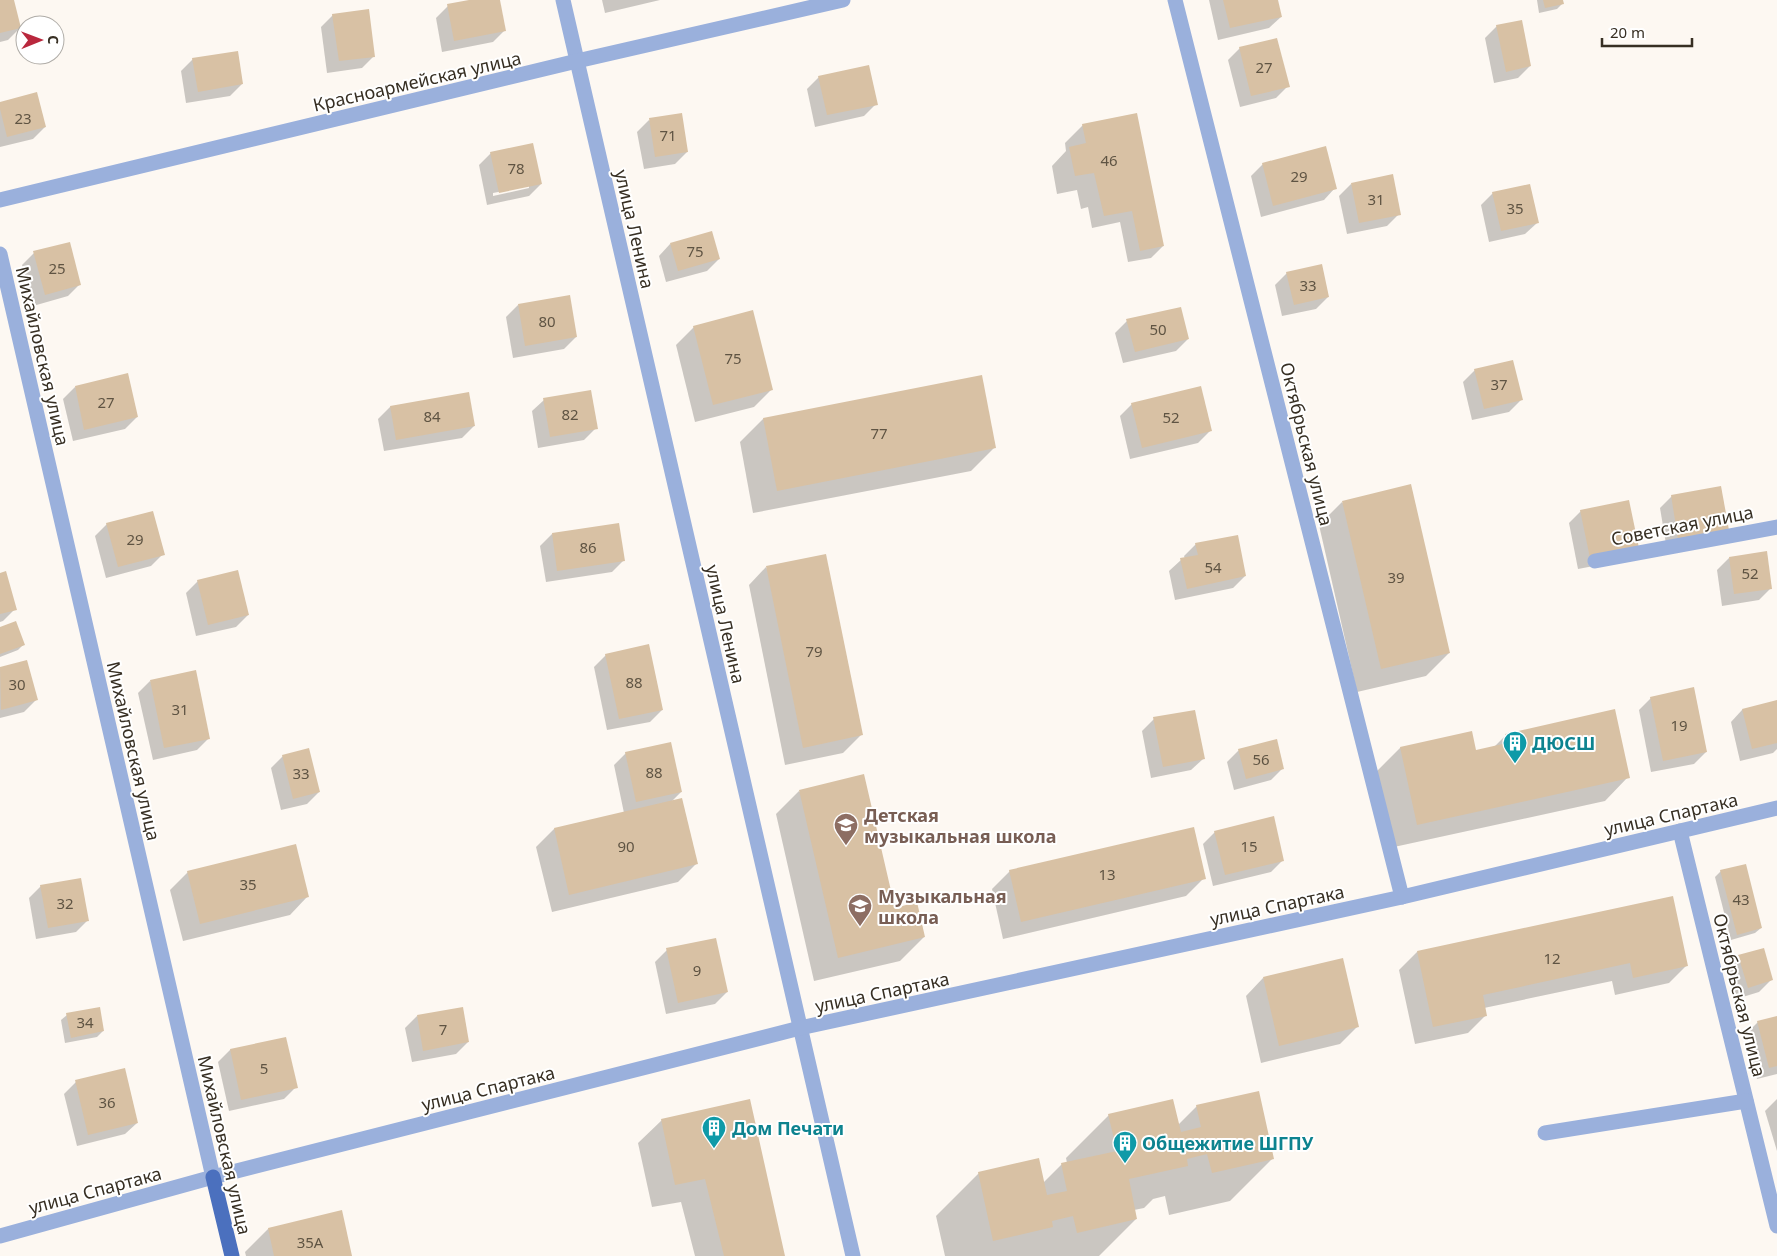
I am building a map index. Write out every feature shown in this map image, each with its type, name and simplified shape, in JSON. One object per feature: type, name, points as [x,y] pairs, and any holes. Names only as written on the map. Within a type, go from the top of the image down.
[{"type":"main road","name":"Михайловская улица","points":[[213,1178],[232,1256]]},
{"type":"street","name":"улица Ленина","points":[[563,0],[853,1256]]},
{"type":"street","name":"Красноармейская улица","points":[[0,200],[577,61],[842,0]]},
{"type":"street","name":"Октябрьская улица","points":[[1176,0],[1402,897]]},
{"type":"street","name":"Михайловская улица","points":[[0,254],[213,1178]]},
{"type":"street","name":"Советская улица","points":[[1594,562],[1777,526]]},
{"type":"street","name":"улица Спартака","points":[[0,1236],[213,1178],[800,1028],[1402,897],[1777,808]]},
{"type":"street","name":"Октябрьская улица","points":[[1680,831],[1777,1226]]},
{"type":"street","points":[[1545,1133],[1746,1101]]},
{"type":"building","points":[[0,0],[14,0],[18,15],[15,15],[15,29],[0,33]]},
{"type":"building","points":[[469,0],[500,0],[506,31],[454,41],[447,4]]},
{"type":"building","points":[[1223,0],[1278,0],[1282,17],[1230,28]]},
{"type":"building","points":[[1543,0],[1563,0],[1564,4],[1545,8]]},
{"type":"building","points":[[369,9],[375,57],[339,61],[332,14]]},
{"type":"building","points":[[1522,20],[1531,66],[1506,72],[1496,25]]},
{"type":"building","points":[[1277,38],[1290,87],[1251,96],[1239,47]]},
{"type":"building","points":[[238,51],[243,84],[198,92],[192,58]]},
{"type":"building","points":[[869,65],[878,105],[827,115],[818,76]]},
{"type":"building","points":[[37,92],[46,127],[7,137],[0,102]]},
{"type":"building","points":[[682,113],[688,152],[655,157],[649,118]]},
{"type":"building","points":[[1137,113],[1164,246],[1140,251],[1132,211],[1104,216],[1094,173],[1075,176],[1069,147],[1086,143],[1082,124]]},
{"type":"building","points":[[533,143],[542,184],[499,193],[490,152]]},
{"type":"building","points":[[1326,146],[1337,189],[1273,206],[1262,163]]},
{"type":"building","points":[[1393,174],[1401,215],[1359,223],[1351,183]]},
{"type":"building","points":[[1530,184],[1539,223],[1501,231],[1492,192]]},
{"type":"building","points":[[712,231],[720,259],[678,271],[670,243]]},
{"type":"building","points":[[70,242],[81,285],[45,295],[33,251]]},
{"type":"building","points":[[1322,264],[1329,297],[1294,305],[1286,272]]},
{"type":"building","points":[[570,295],[577,337],[525,346],[518,304]]},
{"type":"building","points":[[1181,307],[1189,339],[1135,352],[1126,319]]},
{"type":"building","points":[[753,310],[773,390],[713,405],[693,326]]},
{"type":"building","points":[[1513,360],[1523,400],[1484,409],[1474,369]]},
{"type":"building","points":[[128,373],[138,417],[84,430],[75,386]]},
{"type":"building","points":[[982,375],[996,448],[777,491],[763,418]]},
{"type":"building","points":[[1201,386],[1212,431],[1142,448],[1131,403]]},
{"type":"building","points":[[591,390],[598,429],[550,437],[543,398]]},
{"type":"building","points":[[469,392],[475,426],[396,440],[390,406]]},
{"type":"building","points":[[1411,484],[1450,653],[1381,669],[1342,501]]},
{"type":"building","points":[[1721,486],[1729,530],[1678,539],[1671,495]]},
{"type":"building","points":[[1629,500],[1639,548],[1590,558],[1580,510]]},
{"type":"building","points":[[153,511],[165,555],[118,567],[106,523]]},
{"type":"building","points":[[619,523],[625,561],[557,571],[552,533]]},
{"type":"building","points":[[1238,535],[1246,576],[1187,589],[1180,558],[1198,555],[1195,543]]},
{"type":"building","points":[[1767,551],[1772,589],[1734,594],[1729,557]]},
{"type":"building","points":[[826,554],[863,735],[803,748],[766,566]]},
{"type":"building","points":[[238,570],[249,615],[208,625],[197,580]]},
{"type":"building","points":[[6,571],[17,610],[0,614],[0,573]]},
{"type":"building","points":[[16,621],[25,645],[0,654],[0,627]]},
{"type":"building","points":[[649,644],[663,710],[619,719],[605,654]]},
{"type":"building","points":[[27,660],[38,700],[1,710],[0,667]]},
{"type":"building","points":[[196,670],[210,739],[164,748],[150,680]]},
{"type":"building","points":[[1694,687],[1707,752],[1663,761],[1650,697]]},
{"type":"building","points":[[1777,700],[1777,743],[1752,749],[1742,709]]},
{"type":"building","name":"ДЮСШ","points":[[1615,709],[1630,778],[1417,825],[1400,747],[1472,731],[1476,750],[1507,743],[1505,734]]},
{"type":"building","points":[[1195,710],[1205,759],[1163,767],[1153,717]]},
{"type":"building","points":[[1277,739],[1284,769],[1246,779],[1238,749]]},
{"type":"building","points":[[671,742],[682,792],[636,802],[625,752]]},
{"type":"building","points":[[309,748],[320,792],[293,799],[282,755]]},
{"type":"building","name":"Детская музыкальная школа","points":[[864,774],[895,908],[917,902],[925,937],[838,958],[799,790]]},
{"type":"building","points":[[682,798],[698,864],[569,895],[554,828]]},
{"type":"building","points":[[1274,816],[1284,861],[1225,875],[1214,831]]},
{"type":"building","points":[[1194,827],[1206,879],[1021,922],[1009,870]]},
{"type":"building","points":[[296,844],[309,897],[200,924],[187,871]]},
{"type":"building","points":[[1746,864],[1762,928],[1737,935],[1720,870]]},
{"type":"building","points":[[81,878],[89,921],[48,928],[40,885]]},
{"type":"building","points":[[1673,896],[1688,966],[1633,978],[1630,963],[1483,995],[1487,1016],[1433,1027],[1417,951]]},
{"type":"building","points":[[716,938],[728,992],[678,1003],[666,948]]},
{"type":"building","points":[[1764,948],[1773,980],[1748,988],[1738,955]]},
{"type":"building","points":[[1343,958],[1359,1027],[1279,1046],[1263,977]]},
{"type":"building","points":[[100,1007],[104,1031],[71,1038],[66,1013]]},
{"type":"building","points":[[463,1007],[469,1042],[423,1051],[417,1015]]},
{"type":"building","points":[[1777,1016],[1777,1066],[1769,1068],[1757,1021]]},
{"type":"building","points":[[286,1037],[298,1088],[241,1100],[230,1049]]},
{"type":"building","points":[[125,1068],[138,1123],[88,1135],[75,1080]]},
{"type":"building","name":"Общежитие ШГПУ","points":[[1259,1091],[1274,1159],[1212,1173],[1207,1154],[1187,1159],[1188,1166],[1129,1179],[1137,1219],[1077,1233],[1073,1216],[1052,1221],[1053,1227],[993,1241],[978,1172],[1039,1158],[1047,1195],[1067,1191],[1061,1163],[1117,1151],[1108,1114],[1173,1099],[1181,1132],[1201,1127],[1196,1105]]},
{"type":"building","name":"Дом Печати","points":[[750,1099],[785,1256],[724,1256],[705,1179],[675,1185],[661,1119]]},
{"type":"building","points":[[342,1210],[352,1256],[274,1256],[268,1228]]},
{"type":"place","name":"ДЮСШ","points":[[1515,764]]},
{"type":"place","name":"Детская музыкальная школа","points":[[846,846]]},
{"type":"place","name":"Музыкальная школа","points":[[860,927]]},
{"type":"place","name":"Дом Печати","points":[[714,1149]]},
{"type":"place","name":"Общежитие ШГПУ","points":[[1125,1164]]}]
